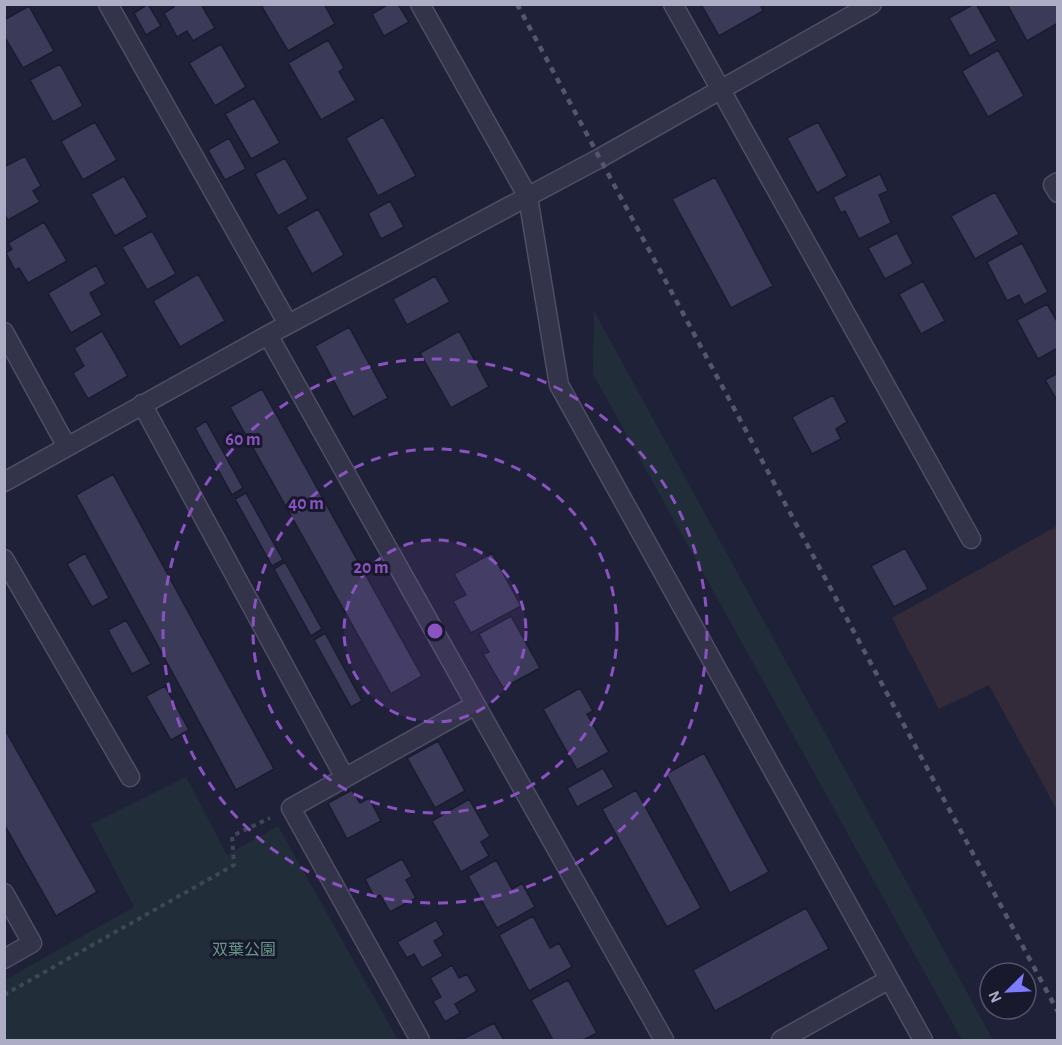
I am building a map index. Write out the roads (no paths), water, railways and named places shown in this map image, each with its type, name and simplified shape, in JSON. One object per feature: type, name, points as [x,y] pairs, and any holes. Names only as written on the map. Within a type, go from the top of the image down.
[{"type":"street","points":[[108,4],[288,324]]},
{"type":"street","points":[[420,4],[528,197],[559,385],[922,1041]]},
{"type":"street","points":[[673,4],[970,540]]},
{"type":"street","points":[[4,482],[288,324],[528,197],[872,4]]},
{"type":"street","points":[[1058,182],[1053,185],[1058,193]]},
{"type":"street","points":[[4,332],[67,447]]},
{"type":"street","points":[[268,335],[664,1041]]},
{"type":"street","points":[[142,404],[345,778]]},
{"type":"street","points":[[4,559],[130,777]]},
{"type":"street","points":[[420,1041],[291,808],[475,705]]},
{"type":"street","points":[[4,893],[32,943],[4,959]]},
{"type":"street","points":[[781,1041],[888,980]]},
{"type":"railway","points":[[517,4],[1058,1012]]},
{"type":"park label","name":"双葉公園","points":[[244,950]]}]
